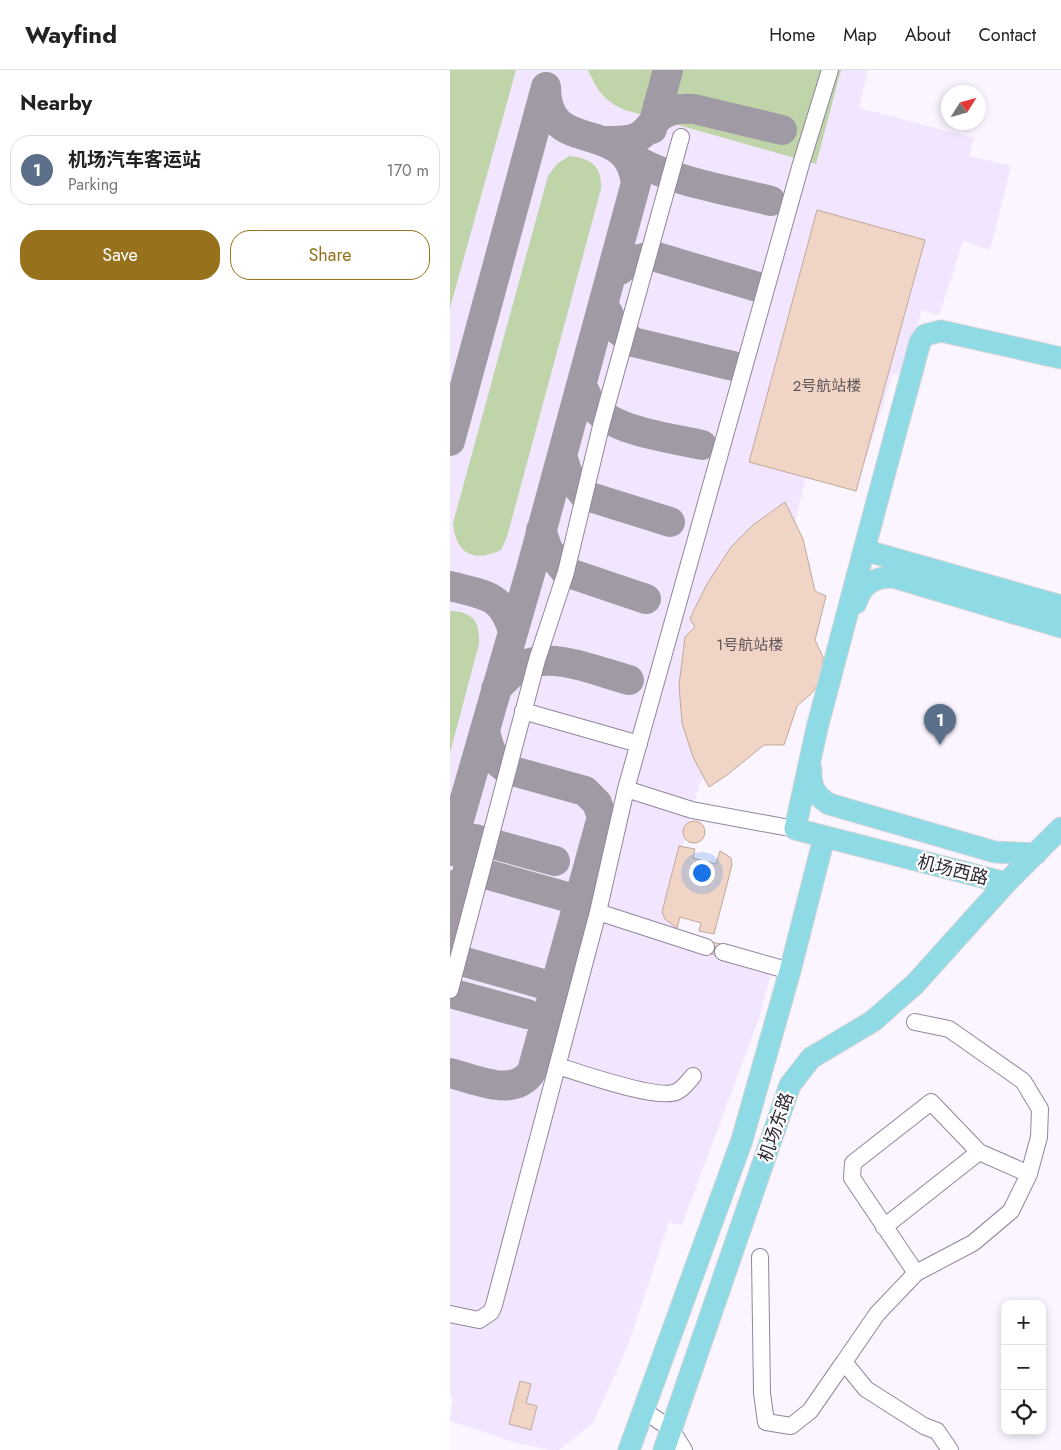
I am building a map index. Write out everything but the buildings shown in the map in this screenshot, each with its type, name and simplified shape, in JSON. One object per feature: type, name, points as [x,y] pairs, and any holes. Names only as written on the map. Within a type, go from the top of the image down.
[{"type":"main road","points":[[795,830],[820,718],[920,342],[925,335],[942,330],[1061,358]]},
{"type":"main road","points":[[864,550],[1058,619]]},
{"type":"main road","points":[[1036,854],[995,852],[829,804],[813,789],[810,780],[812,757],[847,630],[858,596],[868,583],[880,577],[893,577],[1058,619]]},
{"type":"main road","name":"机场西路","points":[[795,830],[1006,883],[1061,828]]},
{"type":"main road","name":"机场东路","points":[[629,1450],[742,1140],[790,971],[824,838]]},
{"type":"main road","name":"机场东路","points":[[664,1450],[790,1085],[811,1058],[873,1021],[915,984],[1006,883]]},
{"type":"street","points":[[450,1314],[479,1320],[491,1312],[494,1305],[598,912],[626,789],[801,164],[830,70]]},
{"type":"street","points":[[450,990],[537,660],[566,572],[601,426],[681,137]]},
{"type":"street","points":[[523,712],[639,744]]},
{"type":"street","points":[[626,789],[692,810],[795,830]]},
{"type":"street","points":[[598,912],[706,947]]},
{"type":"street","points":[[723,952],[790,971]]},
{"type":"street","points":[[760,1257],[762,1393],[766,1422],[791,1426],[810,1411],[877,1314],[916,1273],[973,1243],[1011,1211],[1029,1174],[1039,1137],[1040,1109],[1023,1081],[949,1029],[915,1022]]},
{"type":"street","points":[[558,1066],[617,1084],[666,1094],[681,1089],[693,1076]]},
{"type":"street","points":[[916,1273],[852,1178],[853,1164],[931,1102],[979,1152],[1029,1174]]},
{"type":"street","points":[[884,1227],[979,1152]]},
{"type":"street","points":[[844,1362],[866,1389],[924,1426],[937,1431],[950,1450]]},
{"type":"street","points":[[643,1410],[671,1429],[684,1450]]},
{"type":"shaded area","points":[[450,70],[868,70],[859,108],[974,138],[969,156],[1011,166],[990,250],[963,241],[939,315],[922,310],[902,375],[893,373],[856,491],[806,478],[795,521],[810,564],[815,591],[826,596],[815,640],[823,657],[822,678],[812,693],[797,706],[784,745],[764,745],[709,787],[704,779],[700,782],[683,846],[679,846],[662,912],[665,919],[677,928],[676,935],[772,969],[759,1018],[682,1225],[669,1222],[629,1343],[593,1423],[559,1450],[549,1450],[514,1442],[450,1421],[453,1396],[450,1396]]},
{"type":"green space","points":[[450,70],[516,70],[450,308]]},
{"type":"green space","points":[[588,70],[841,70],[816,164],[625,110],[606,99]]},
{"type":"green space","points":[[569,156],[589,161],[594,165],[600,174],[601,189],[507,537],[501,550],[482,556],[474,555],[462,549],[455,534],[453,523],[548,176],[557,164]]},
{"type":"green space","points":[[450,611],[465,613],[474,620],[477,624],[479,644],[450,753]]},
{"type":"taxiway","points":[[652,129],[668,70]]},
{"type":"taxiway","points":[[450,441],[546,87]]},
{"type":"taxiway","points":[[450,851],[529,577],[636,183],[630,162],[618,149],[572,131],[559,123],[549,109],[546,87]]},
{"type":"taxiway","points":[[607,141],[634,139],[643,134],[659,117],[673,110],[683,109],[694,109],[782,130]]},
{"type":"taxiway","points":[[625,153],[641,163],[676,177],[771,201]]},
{"type":"taxiway","points":[[620,270],[631,261],[653,256],[758,287]]},
{"type":"taxiway","points":[[607,311],[614,326],[633,342],[733,366]]},
{"type":"taxiway","points":[[585,392],[593,405],[604,416],[618,424],[652,435],[702,445]]},
{"type":"taxiway","points":[[562,456],[568,474],[584,495],[670,522]]},
{"type":"taxiway","points":[[541,530],[548,550],[566,572],[646,599]]},
{"type":"taxiway","points":[[450,586],[482,594],[498,603],[509,619],[513,632]]},
{"type":"taxiway","points":[[496,689],[518,668],[534,662],[547,661],[575,664],[629,680]]},
{"type":"taxiway","points":[[450,1073],[494,1085],[505,1086],[515,1084],[532,1071],[602,817],[597,803],[585,791],[509,770],[503,766],[492,754],[485,731]]},
{"type":"taxiway","points":[[451,847],[466,840],[475,839],[555,861]]},
{"type":"taxiway","points":[[450,954],[470,879],[468,867]]},
{"type":"taxiway","points":[[450,889],[470,876],[482,873],[567,897]]},
{"type":"taxiway","points":[[450,962],[465,962],[546,985]]},
{"type":"taxiway","points":[[450,993],[527,1014]]},
{"type":"place","name":"机场汽车客运站","points":[[940,745]]}]
